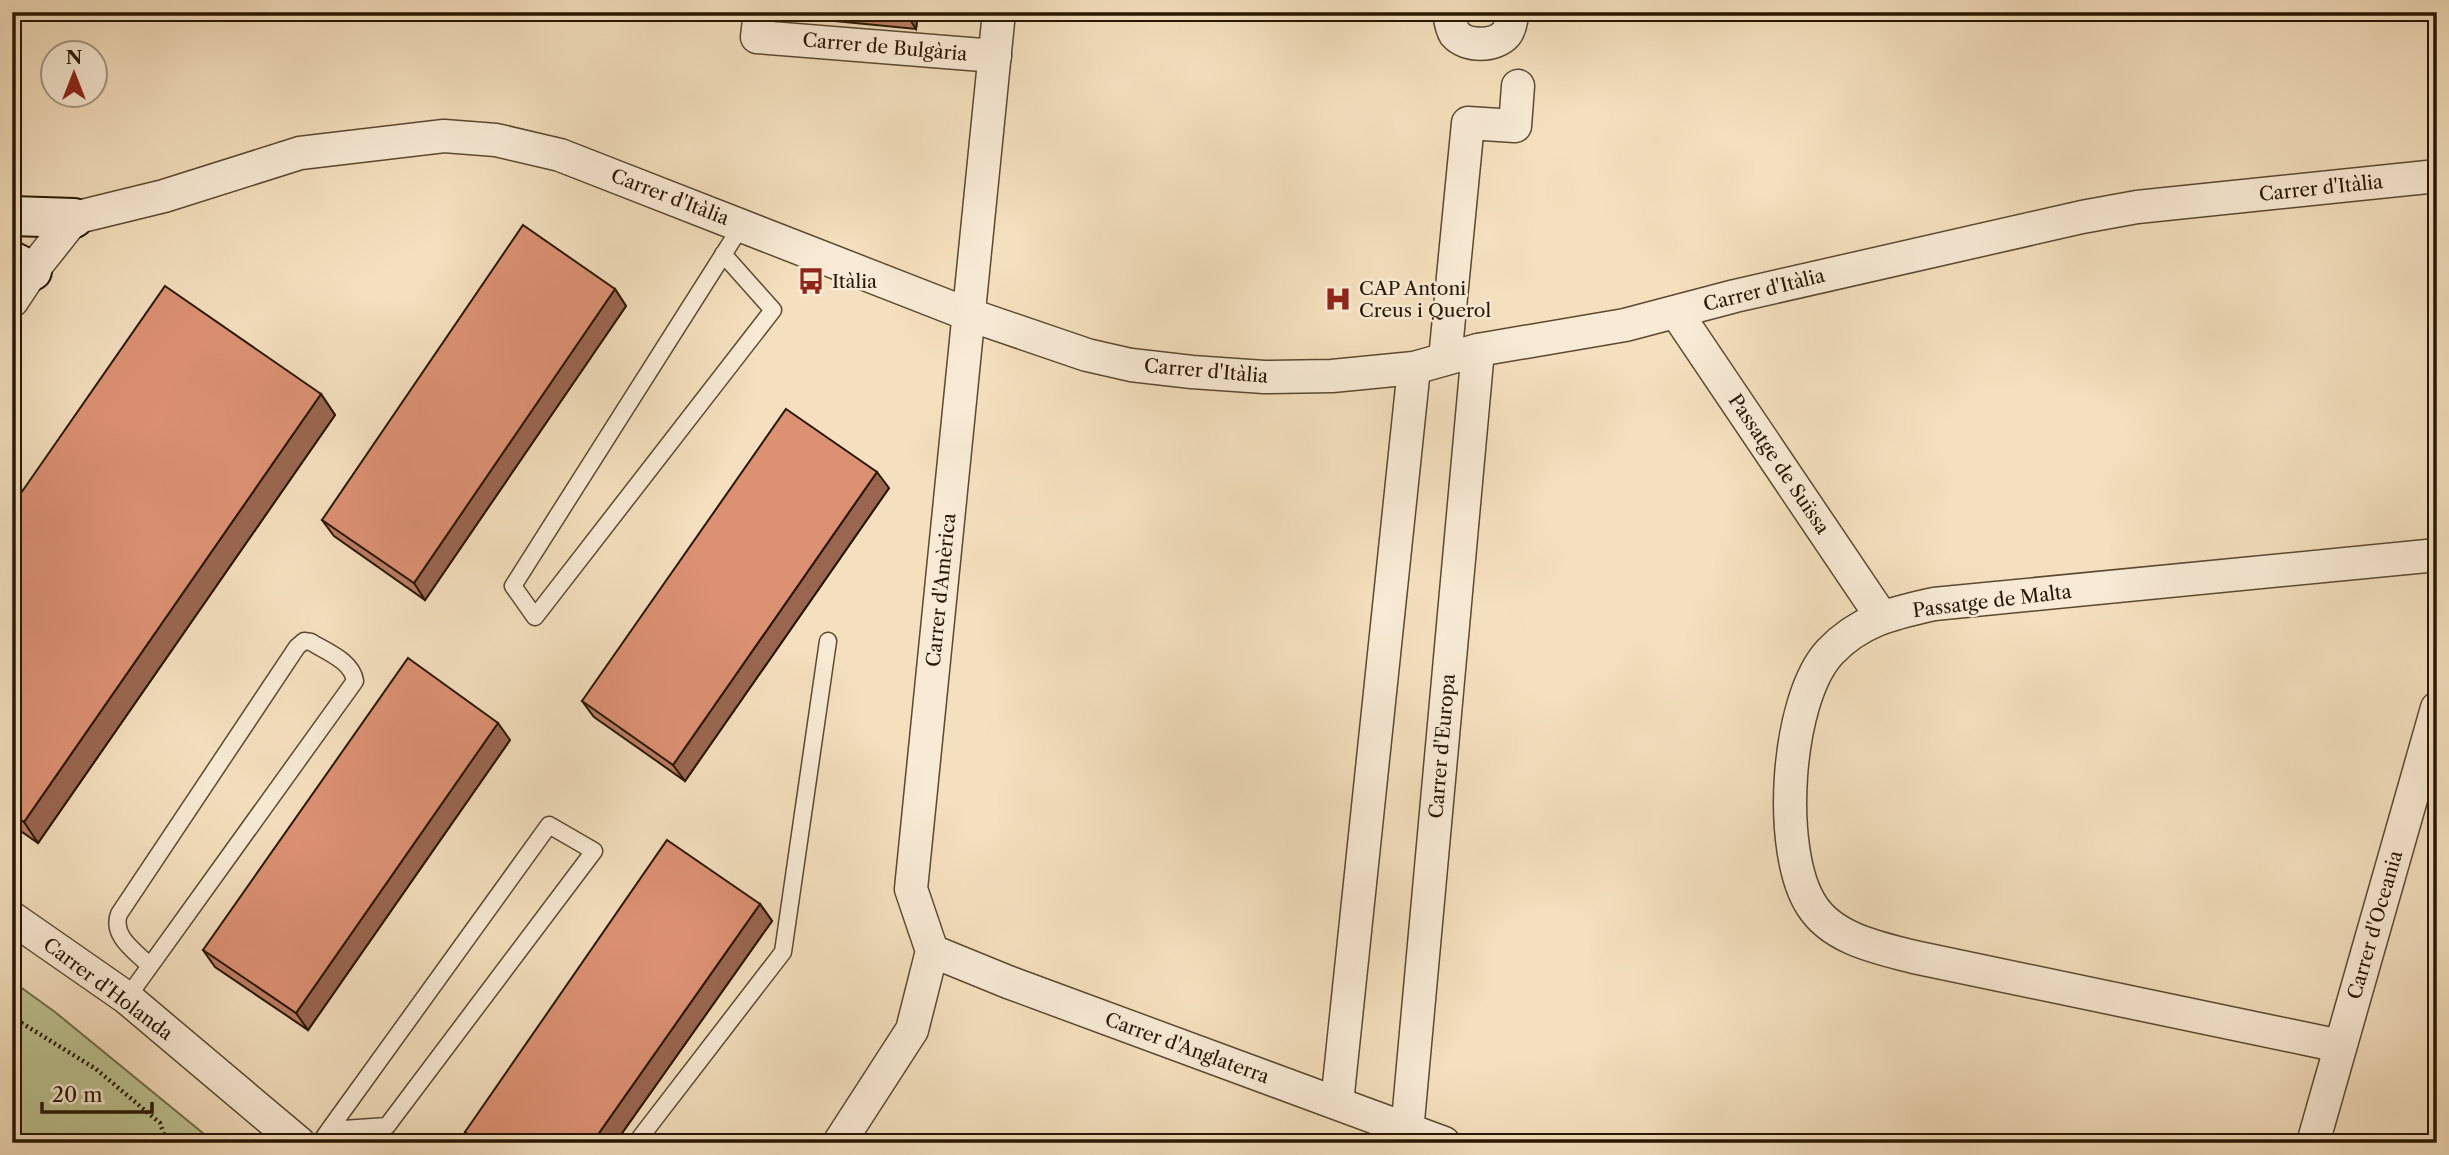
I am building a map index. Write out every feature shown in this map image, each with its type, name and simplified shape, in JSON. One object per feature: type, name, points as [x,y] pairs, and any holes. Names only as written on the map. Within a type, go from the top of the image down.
[{"type":"main road","points":[[12,216],[74,218]]},
{"type":"street","name":"Carrer de Bulgària","points":[[760,12],[757,37],[995,56]]},
{"type":"street","name":"Carrer d'Amèrica","points":[[932,951],[911,889],[999,12]]},
{"type":"street","points":[[1449,12],[1453,32],[1462,40],[1478,44],[1495,42],[1506,34],[1513,12]]},
{"type":"street","points":[[1445,359],[1468,123],[1515,126],[1518,86]]},
{"type":"street","name":"Carrer d'Itàlia","points":[[74,218],[164,196],[300,153],[444,136],[496,140],[560,155],[970,315],[1087,355],[1131,365],[1192,372],[1264,377],[1332,376],[1414,368],[1478,350],[1625,325],[1735,296],[2082,217],[2137,207],[2437,176]]},
{"type":"street","points":[[19,278],[74,218]]},
{"type":"street","name":"Passatge de Suïssa","points":[[1676,312],[1881,616]]},
{"type":"street","name":"Carrer d'Europa","points":[[1407,1136],[1478,350]]},
{"type":"street","points":[[1337,1103],[1414,368]]},
{"type":"street","name":"Passatge de Malta","points":[[2340,1046],[1914,957],[1865,944],[1833,927],[1812,907],[1800,880],[1792,850],[1789,816],[1791,776],[1798,729],[1810,687],[1829,653],[1853,631],[1881,616],[1934,604],[2437,555]]},
{"type":"street","name":"Carrer d'Oceania","points":[[2313,1143],[2437,708]]},
{"type":"street","name":"Carrer d'Holanda","points":[[12,918],[127,998],[299,1143]]},
{"type":"street","points":[[839,1143],[912,1030],[932,951]]},
{"type":"street","name":"Carrer d'Anglaterra","points":[[932,951],[1008,982],[1337,1103],[1407,1136],[1444,1143]]},
{"type":"lane","points":[[723,254],[773,310],[535,617],[513,586],[723,254],[742,225]]},
{"type":"lane","points":[[127,998],[355,681],[349,666],[311,642],[304,641],[297,647],[119,914],[116,922],[118,933],[149,965]]},
{"type":"lane","points":[[636,1143],[783,952],[828,641]]},
{"type":"lane","points":[[548,825],[594,850],[387,1126],[324,1136],[548,825]]},
{"type":"path","points":[[12,1017],[96,1069],[160,1123],[167,1143]]},
{"type":"green space","points":[[12,981],[55,1012],[215,1143],[12,1143]]},
{"type":"building","points":[[523,225],[615,289],[414,583],[322,520]]},
{"type":"building","points":[[165,286],[321,394],[24,822],[12,814],[12,506]]},
{"type":"building","points":[[786,409],[877,472],[673,765],[582,701]]},
{"type":"building","points":[[408,658],[498,723],[296,1013],[203,950]]},
{"type":"building","points":[[667,840],[760,904],[592,1143],[480,1143],[465,1132]]},
{"type":"place","name":"Itàlia","points":[[811,281]]},
{"type":"place","name":"CAP Antoni Creus i Querol","points":[[1338,299]]}]
